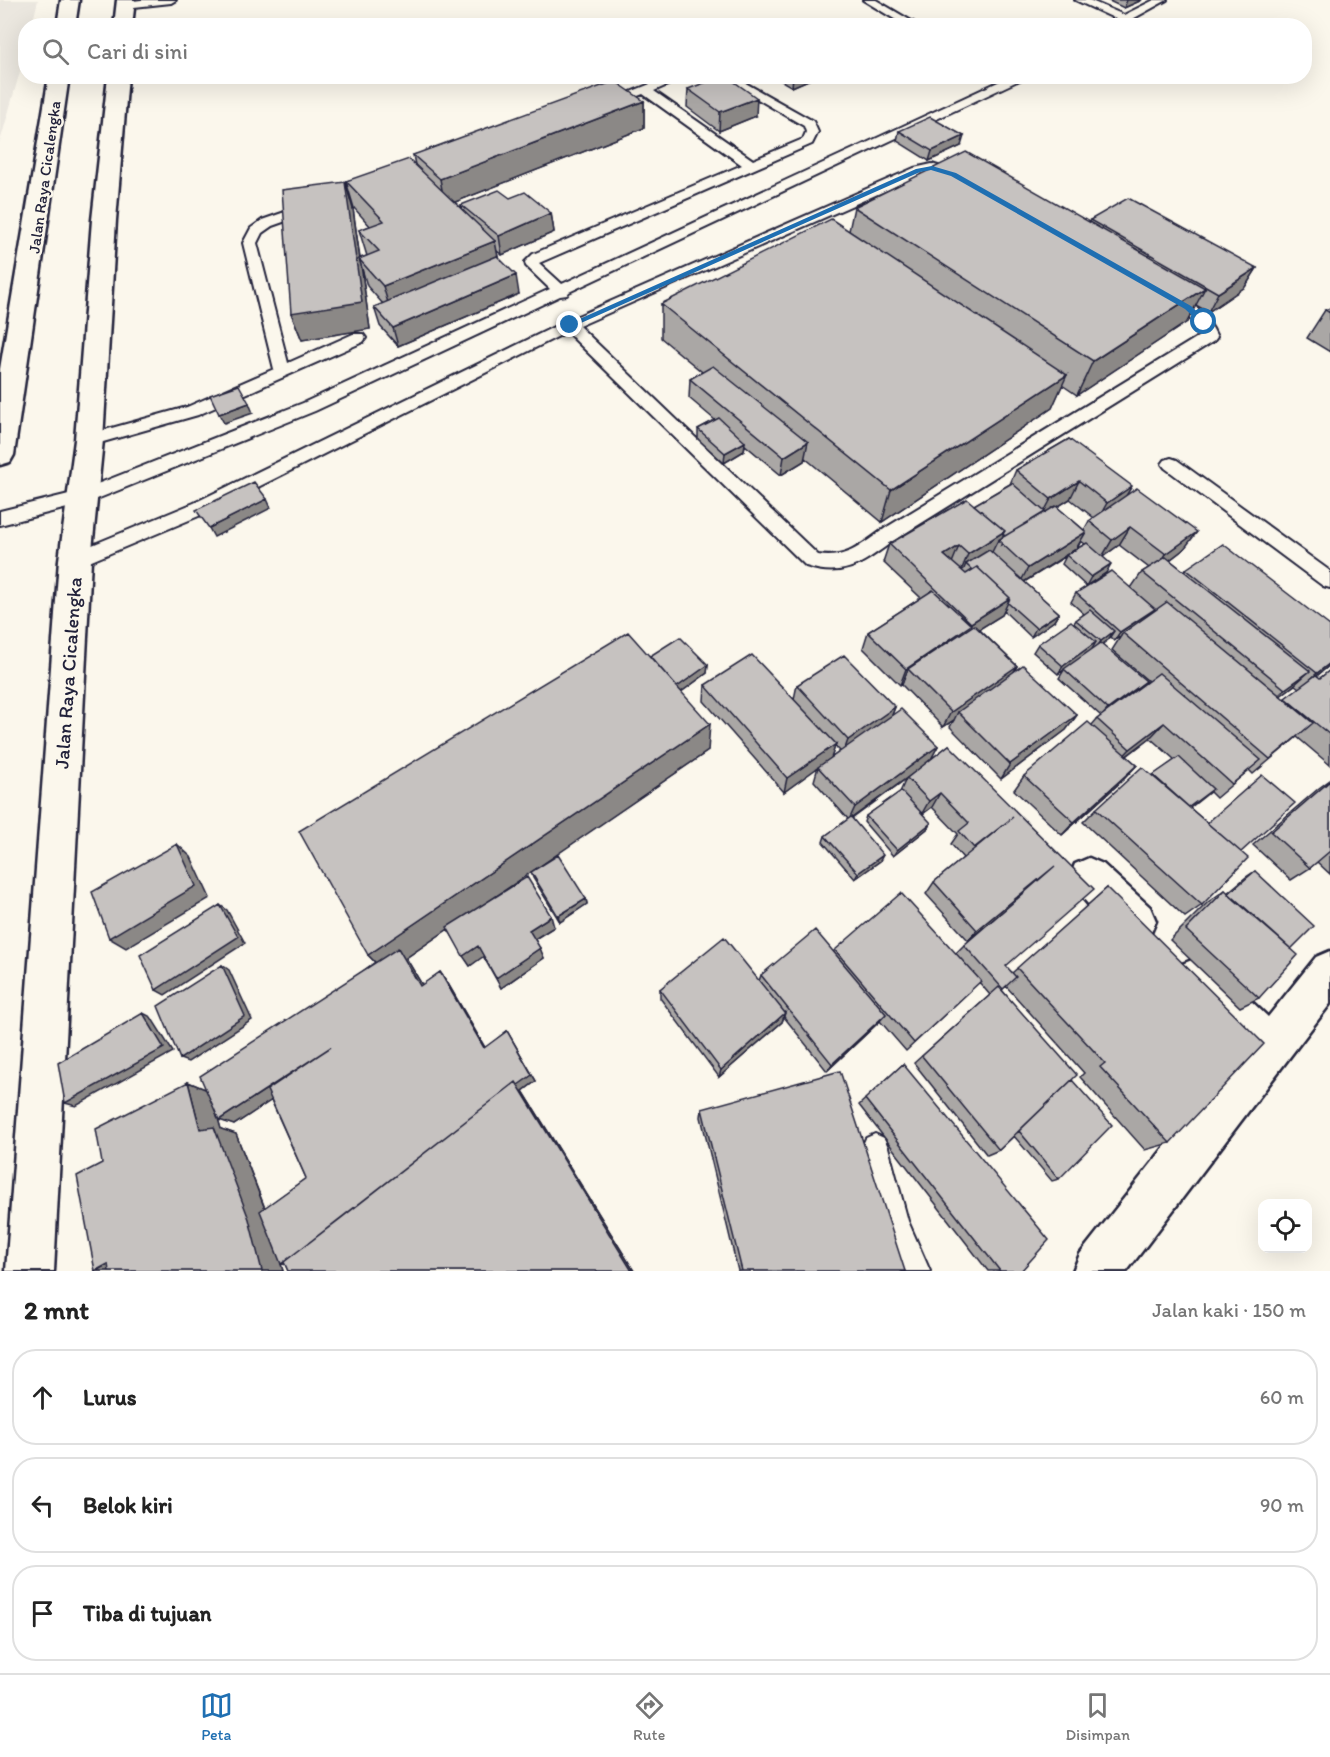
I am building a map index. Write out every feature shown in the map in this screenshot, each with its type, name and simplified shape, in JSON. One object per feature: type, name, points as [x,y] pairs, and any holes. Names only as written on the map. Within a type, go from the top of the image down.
[{"type":"main road","points":[[67,18],[70,0]]},
{"type":"main road","points":[[124,18],[125,3]]},
{"type":"main road","name":"Jalan Raya Cicalengka","points":[[0,455],[57,84]]},
{"type":"main road","name":"Jalan Raya Cicalengka","points":[[30,1271],[75,560],[89,440],[104,220],[117,84]]},
{"type":"main road","points":[[1089,877],[1270,1048]]},
{"type":"main road","points":[[1097,1271],[1330,971]]},
{"type":"lane","points":[[125,3],[171,0]]},
{"type":"lane","points":[[868,0],[901,18]]},
{"type":"lane","points":[[1080,0],[1123,18],[1162,0]]},
{"type":"lane","points":[[601,105],[661,84]]},
{"type":"lane","points":[[562,292],[533,266],[532,262],[538,257],[808,141],[812,132],[808,124],[738,84]]},
{"type":"lane","points":[[0,518],[81,498],[309,407],[562,292],[1004,84]]},
{"type":"lane","points":[[645,90],[751,165]]},
{"type":"lane","points":[[75,560],[200,508],[570,325],[919,171],[932,168],[953,175],[974,186]]},
{"type":"lane","points":[[282,371],[250,243],[256,231],[267,223],[390,179]]},
{"type":"lane","points":[[570,325],[813,561],[835,565],[855,558],[893,532],[1209,337],[1204,322],[1157,290]]},
{"type":"lane","points":[[89,440],[192,411],[358,338]]},
{"type":"lane","points":[[1171,464],[1330,581]]},
{"type":"lane","points":[[875,1147],[895,1223],[916,1271]]},
{"type":"shaded area","points":[[0,0],[38,0],[34,18],[18,18],[18,79],[0,142]]},
{"type":"building","points":[[607,84],[619,84],[644,101],[440,179],[413,155]]},
{"type":"building","points":[[701,84],[737,84],[757,98],[720,112],[688,89]]},
{"type":"building","points":[[930,117],[964,136],[932,151],[899,131]]},
{"type":"building","points":[[966,152],[1205,288],[1093,361],[854,207]]},
{"type":"building","points":[[409,159],[495,241],[383,286],[359,259],[379,251],[359,230],[384,221],[346,181]]},
{"type":"building","points":[[345,182],[362,302],[291,313],[282,190]]},
{"type":"building","points":[[499,190],[510,198],[525,192],[551,213],[499,236],[461,205]]},
{"type":"building","points":[[1128,198],[1257,268],[1218,293],[1090,220]]},
{"type":"building","points":[[831,219],[1067,375],[891,490],[661,304]]},
{"type":"building","points":[[497,256],[516,275],[393,328],[374,307]]},
{"type":"building","points":[[713,366],[808,442],[784,457],[690,379]]},
{"type":"building","points":[[239,385],[249,403],[219,414],[210,395]]},
{"type":"building","points":[[719,418],[745,442],[725,453],[698,429]]},
{"type":"building","points":[[1069,439],[1132,486],[1107,503],[1079,481],[1051,499],[1016,470]]},
{"type":"building","points":[[254,482],[267,499],[209,528],[196,510]]},
{"type":"building","points":[[1012,483],[1045,512],[1005,536],[1003,534],[1005,531],[974,505]]},
{"type":"building","points":[[1137,488],[1197,532],[1166,554],[1130,527],[1112,540],[1089,521]]},
{"type":"building","points":[[967,499],[1005,531],[968,554],[959,546],[944,555],[966,574],[977,567],[1010,598],[971,623],[889,544]]},
{"type":"building","points":[[1056,506],[1086,532],[1028,568],[998,540]]},
{"type":"building","points":[[1087,543],[1111,564],[1091,577],[1066,555]]},
{"type":"building","points":[[1223,544],[1330,626],[1330,663],[1317,673],[1186,569]]},
{"type":"building","points":[[989,550],[1059,613],[1036,628],[1008,603],[1010,598],[977,567],[972,570],[966,564]]},
{"type":"building","points":[[1166,557],[1310,671],[1285,689],[1142,572]]},
{"type":"building","points":[[1111,571],[1155,609],[1120,632],[1076,593]]},
{"type":"building","points":[[933,590],[971,625],[906,669],[868,632]]},
{"type":"building","points":[[1167,602],[1313,723],[1270,759],[1123,633]]},
{"type":"building","points":[[1090,610],[1114,631],[1101,641],[1076,620]]},
{"type":"building","points":[[1071,621],[1096,642],[1063,666],[1038,644]]},
{"type":"building","points":[[974,625],[1017,666],[951,712],[908,669]]},
{"type":"building","points":[[628,632],[710,724],[368,955],[299,831]]},
{"type":"building","points":[[680,637],[708,665],[677,687],[650,656]]},
{"type":"building","points":[[1101,643],[1146,681],[1108,709],[1064,669]]},
{"type":"building","points":[[752,655],[836,744],[787,778],[705,685]]},
{"type":"building","points":[[844,655],[895,707],[848,740],[797,685]]},
{"type":"building","points":[[1023,665],[1077,715],[1010,764],[958,712]]},
{"type":"building","points":[[1330,670],[1330,735],[1285,698],[1316,675],[1320,678]]},
{"type":"building","points":[[1159,673],[1261,760],[1232,784],[1164,723],[1130,749],[1097,719]]},
{"type":"building","points":[[901,709],[938,746],[855,807],[818,767]]},
{"type":"building","points":[[1088,722],[1137,765],[1074,822],[1024,776]]},
{"type":"building","points":[[949,745],[1094,889],[1006,966],[1016,977],[1003,989],[964,945],[1055,866],[977,930],[934,882],[1013,817],[974,848],[959,831],[969,823],[940,793],[929,801],[907,778]]},
{"type":"building","points":[[1179,757],[1213,789],[1189,807],[1153,775]]},
{"type":"building","points":[[1142,767],[1248,858],[1202,905],[1096,809]]},
{"type":"building","points":[[1262,775],[1295,803],[1241,852],[1207,823]]},
{"type":"building","points":[[1330,781],[1330,851],[1310,868],[1271,832]]},
{"type":"building","points":[[901,791],[931,823],[897,850],[866,816]]},
{"type":"building","points":[[851,817],[883,855],[858,873],[825,836]]},
{"type":"building","points":[[177,844],[196,886],[109,938],[92,892]]},
{"type":"building","points":[[558,855],[586,899],[558,916],[531,872]]},
{"type":"building","points":[[1255,871],[1314,926],[1291,949],[1228,894]]},
{"type":"building","points":[[527,877],[551,916],[529,930],[540,948],[496,978],[478,946],[463,956],[447,927]]},
{"type":"building","points":[[1107,888],[1264,1044],[1170,1143],[1100,1067],[1105,1063],[1017,968]]},
{"type":"building","points":[[1225,890],[1298,955],[1259,998],[1186,930]]},
{"type":"building","points":[[901,893],[981,981],[914,1043],[835,950]]},
{"type":"building","points":[[220,905],[238,937],[156,990],[140,955]]},
{"type":"building","points":[[815,930],[886,1014],[832,1064],[761,975]]},
{"type":"building","points":[[724,937],[785,1013],[721,1070],[660,989]]},
{"type":"building","points":[[398,948],[420,986],[440,972],[484,1048],[507,1031],[532,1075],[518,1085],[516,1082],[281,1264],[260,1211],[306,1178],[267,1090],[331,1047],[219,1120],[200,1076]]},
{"type":"building","points":[[222,965],[245,1016],[180,1059],[158,1006]]},
{"type":"building","points":[[999,987],[1077,1075],[999,1150],[922,1056]]},
{"type":"building","points":[[143,1013],[164,1048],[65,1103],[58,1063]]},
{"type":"building","points":[[903,1064],[1049,1240],[1021,1271],[1000,1271],[865,1099]]},
{"type":"building","points":[[840,1071],[905,1271],[742,1271],[702,1109]]},
{"type":"building","points":[[1072,1080],[1112,1125],[1059,1179],[1019,1131]]},
{"type":"building","points":[[188,1082],[200,1129],[214,1127],[249,1219],[262,1271],[109,1271],[108,1264],[95,1271],[77,1176],[102,1163],[96,1129]]},
{"type":"building","points":[[516,1082],[632,1271],[288,1271],[284,1262]]},
{"type":"route","points":[[570,325],[919,171],[932,168],[953,175],[1188,308],[1204,322]]}]
